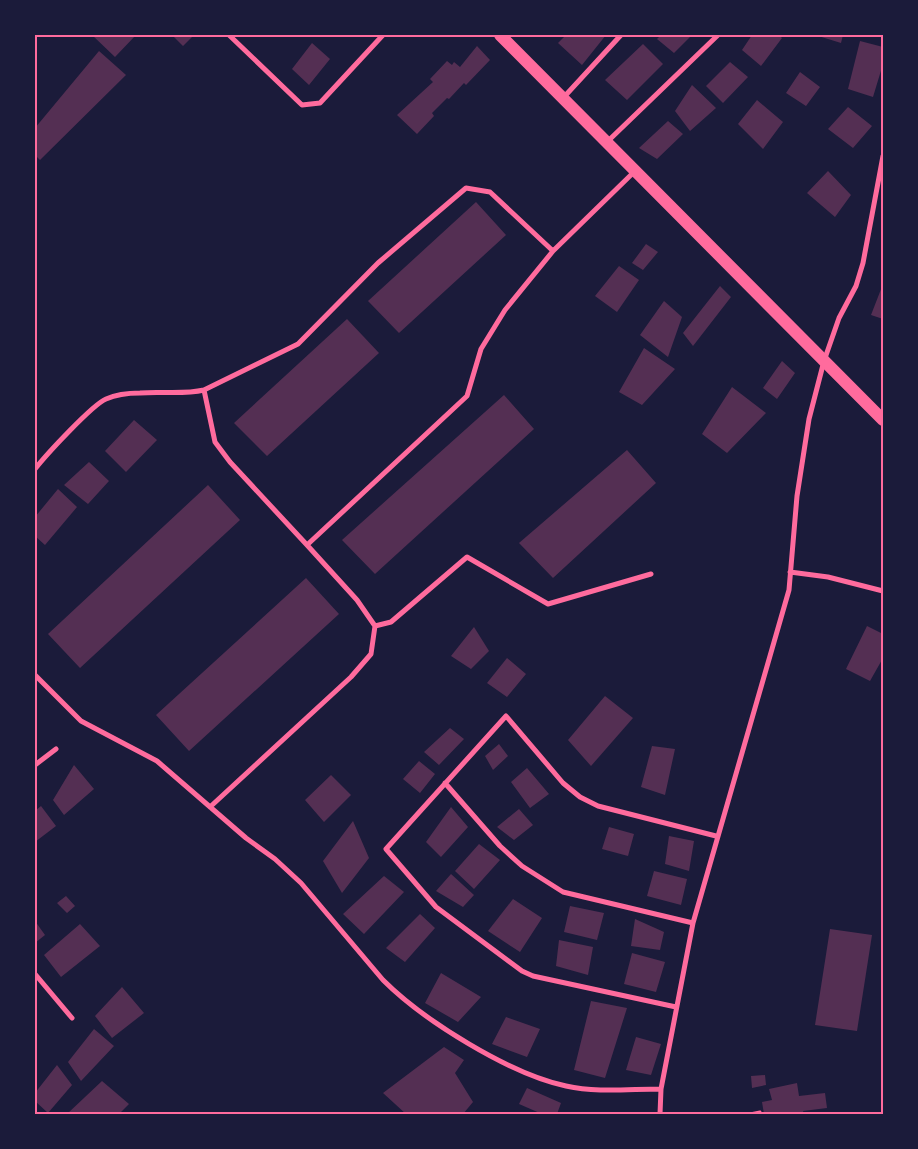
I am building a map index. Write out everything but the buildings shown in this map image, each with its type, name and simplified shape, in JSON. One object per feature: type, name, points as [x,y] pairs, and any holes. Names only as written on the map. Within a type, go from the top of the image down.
[{"type":"main road","points":[[500,35],[883,420]]},
{"type":"street","points":[[229,35],[302,105],[320,103],[383,35]]},
{"type":"street","points":[[562,98],[621,35]]},
{"type":"street","points":[[606,142],[718,35]]},
{"type":"street","points":[[660,1114],[660,1088],[693,923],[716,836],[789,590],[797,496],[809,420],[824,361],[839,318],[856,286],[863,263],[883,156]]},
{"type":"street","points":[[307,545],[467,396],[481,350],[505,310],[553,252],[635,171]]},
{"type":"street","points":[[35,468],[48,452],[86,414],[105,399],[140,392],[177,394],[204,390],[298,344],[378,263],[466,188],[490,192],[553,252]]},
{"type":"street","points":[[204,390],[215,442],[230,462],[357,600],[375,626],[371,654],[362,665],[210,807]]},
{"type":"street","points":[[375,626],[391,622],[467,557],[548,604],[651,574]]},
{"type":"street","points":[[790,572],[828,577],[883,591]]},
{"type":"street","points":[[35,676],[82,721],[157,762],[275,859],[301,883],[396,993],[446,1029],[503,1062],[545,1080],[566,1086],[600,1091],[660,1088]]},
{"type":"street","points":[[676,1007],[533,976],[488,948],[436,907],[386,850],[506,716],[563,783],[580,797],[598,806],[716,836]]},
{"type":"street","points":[[35,765],[56,748]]},
{"type":"street","points":[[445,783],[500,846],[522,866],[563,892],[693,923]]},
{"type":"street","points":[[35,974],[72,1018]]},
{"type":"path","points":[[750,1114],[760,1112]]}]
